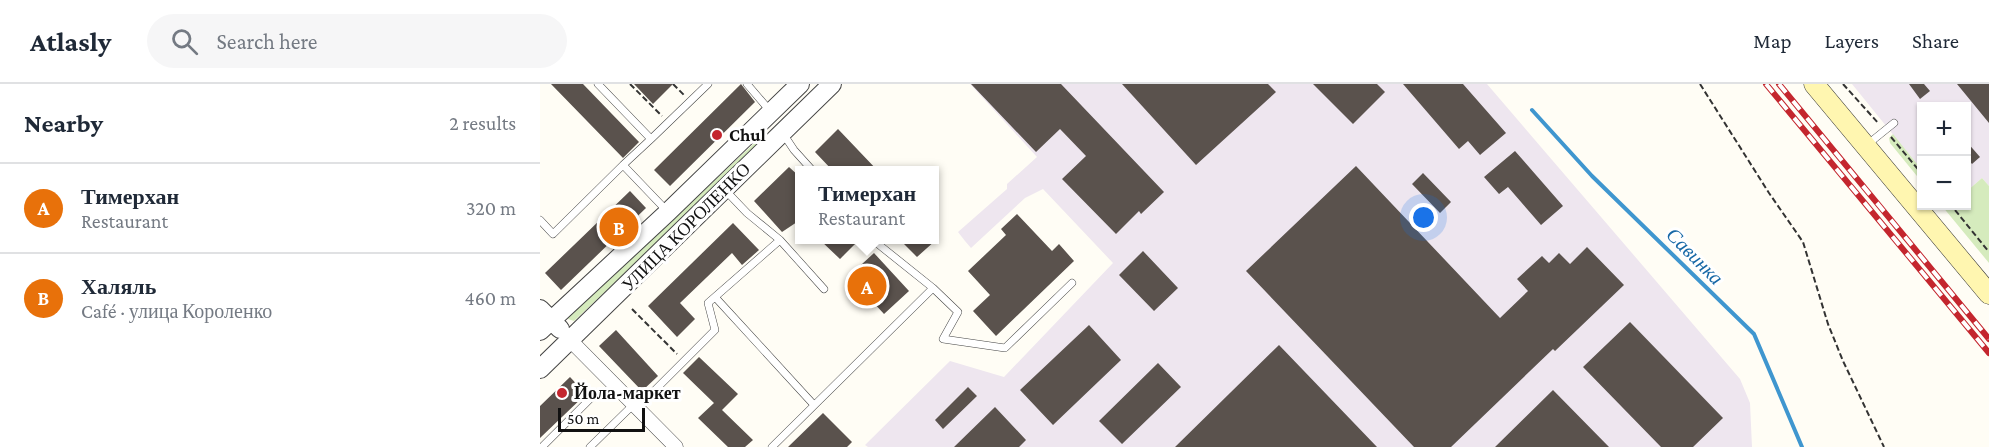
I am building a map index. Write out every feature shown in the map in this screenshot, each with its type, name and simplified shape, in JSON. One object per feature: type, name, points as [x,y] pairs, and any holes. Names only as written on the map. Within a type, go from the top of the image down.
[{"type":"main road","points":[[1814,84],[1989,294]]},
{"type":"street","name":"УЛИЦА КОРОЛЕНКО","points":[[544,320],[668,212],[801,84]]},
{"type":"street","name":"УЛИЦА КОРОЛЕНКО","points":[[540,369],[832,84]]},
{"type":"street","points":[[771,112],[782,132]]},
{"type":"street","points":[[544,320],[569,339],[676,447]]},
{"type":"lane","points":[[598,84],[651,139]]},
{"type":"lane","points":[[540,220],[553,234],[708,84]]},
{"type":"lane","points":[[747,84],[771,112]]},
{"type":"lane","points":[[1866,146],[1894,123]]},
{"type":"lane","points":[[782,132],[808,166]]},
{"type":"lane","points":[[623,165],[668,212]]},
{"type":"lane","points":[[724,189],[747,213],[780,240],[824,289]]},
{"type":"lane","points":[[590,447],[715,330],[708,303],[780,240]]},
{"type":"lane","points":[[878,244],[933,288],[958,312],[943,339],[1005,348],[1072,283]]},
{"type":"lane","points":[[772,447],[933,288]]},
{"type":"lane","points":[[715,297],[814,405]]},
{"type":"lane","points":[[542,447],[596,393]]},
{"type":"path","points":[[630,84],[667,122]]},
{"type":"path","points":[[673,84],[690,101]]},
{"type":"path","points":[[1700,84],[1768,194],[1803,242],[1828,324],[1884,447]]},
{"type":"path","points":[[1955,210],[1989,252]]},
{"type":"path","points":[[632,309],[684,361]]},
{"type":"shaded area","points":[[970,84],[1487,84],[1740,379],[1750,403],[1752,447],[868,447],[865,445],[950,361],[1004,377],[1113,263],[1043,189],[1025,198],[971,248],[965,241],[958,232],[1007,189],[1007,184],[1037,157]]},
{"type":"shaded area","points":[[1852,84],[1989,84],[1989,186],[1982,178],[1971,188],[1971,102],[1917,102],[1917,164]]},
{"type":"green space","points":[[1893,134],[1917,164],[1917,176],[1890,143],[1889,138]]},
{"type":"green space","points":[[761,137],[765,141],[574,321],[568,319],[569,316]]},
{"type":"green space","points":[[1982,178],[1989,186],[1989,263],[1945,210],[1971,210],[1971,188]]},
{"type":"building","points":[[551,84],[583,84],[639,142],[623,158]]},
{"type":"building","points":[[634,84],[673,84],[653,104]]},
{"type":"building","points":[[741,84],[755,102],[670,186],[654,170]]},
{"type":"building","points":[[971,84],[1061,84],[1164,192],[1141,214],[1139,211],[1116,234],[1062,179],[1086,156],[1060,129],[1036,152]]},
{"type":"building","points":[[1122,84],[1268,84],[1276,92],[1196,165]]},
{"type":"building","points":[[1313,84],[1377,84],[1385,92],[1353,124]]},
{"type":"building","points":[[1403,84],[1463,84],[1506,133],[1480,155],[1468,141],[1459,149]]},
{"type":"building","points":[[1909,84],[1924,84],[1930,91],[1920,99]]},
{"type":"building","points":[[1957,84],[1989,84],[1989,123]]},
{"type":"building","points":[[838,129],[873,166],[828,166],[815,152]]},
{"type":"building","points":[[1971,147],[1980,157],[1971,163]]},
{"type":"building","points":[[1515,151],[1563,206],[1541,225],[1508,187],[1499,194],[1484,177]]},
{"type":"building","points":[[1356,166],[1500,318],[1528,291],[1517,279],[1542,256],[1549,263],[1559,253],[1570,264],[1587,247],[1624,285],[1555,351],[1553,349],[1451,447],[1414,447],[1246,271]]},
{"type":"building","points":[[789,167],[795,172],[795,223],[782,232],[754,201]]},
{"type":"building","points":[[1423,173],[1451,202],[1440,213],[1412,184]]},
{"type":"building","points":[[630,191],[646,208],[561,290],[545,273]]},
{"type":"building","points":[[1017,214],[1052,251],[1059,244],[1074,261],[996,336],[973,311],[990,295],[968,271],[1006,235],[1001,229]]},
{"type":"building","points":[[733,223],[759,250],[742,265],[732,253],[680,303],[695,319],[677,337],[648,306]]},
{"type":"building","points":[[824,244],[855,244],[840,259]]},
{"type":"building","points":[[904,244],[932,244],[917,257]]},
{"type":"building","points":[[1143,251],[1178,288],[1154,311],[1119,275]]},
{"type":"building","points":[[874,253],[909,291],[884,314],[849,276]]},
{"type":"building","points":[[1630,322],[1723,418],[1693,447],[1661,447],[1583,367]]},
{"type":"building","points":[[1089,325],[1121,360],[1053,425],[1020,390]]},
{"type":"building","points":[[616,330],[658,376],[642,391],[599,346]]},
{"type":"building","points":[[1279,345],[1377,447],[1175,447]]},
{"type":"building","points":[[699,357],[738,394],[722,410],[753,440],[745,447],[728,447],[698,418],[714,403],[683,373]]},
{"type":"building","points":[[1158,363],[1181,387],[1122,444],[1099,421]]},
{"type":"building","points":[[570,377],[586,394],[540,438],[540,406]]},
{"type":"building","points":[[968,387],[977,396],[943,429],[935,420]]},
{"type":"building","points":[[1553,390],[1609,447],[1495,447]]},
{"type":"building","points":[[995,407],[1026,440],[1019,447],[954,447]]},
{"type":"building","points":[[823,413],[852,442],[847,447],[788,447]]},
{"type":"waterway","name":"Савинка","points":[[1532,110],[1592,176],[1754,334],[1802,447]]},
{"type":"railway","points":[[1766,84],[1989,353]]},
{"type":"railway","points":[[1779,84],[1989,339]]},
{"type":"place","name":"Chul","points":[[717,135]]},
{"type":"place","name":"Халяль","points":[[619,227]]},
{"type":"place","name":"Тимерхан","points":[[867,286]]},
{"type":"place","name":"Йола-маркет","points":[[562,393]]}]
